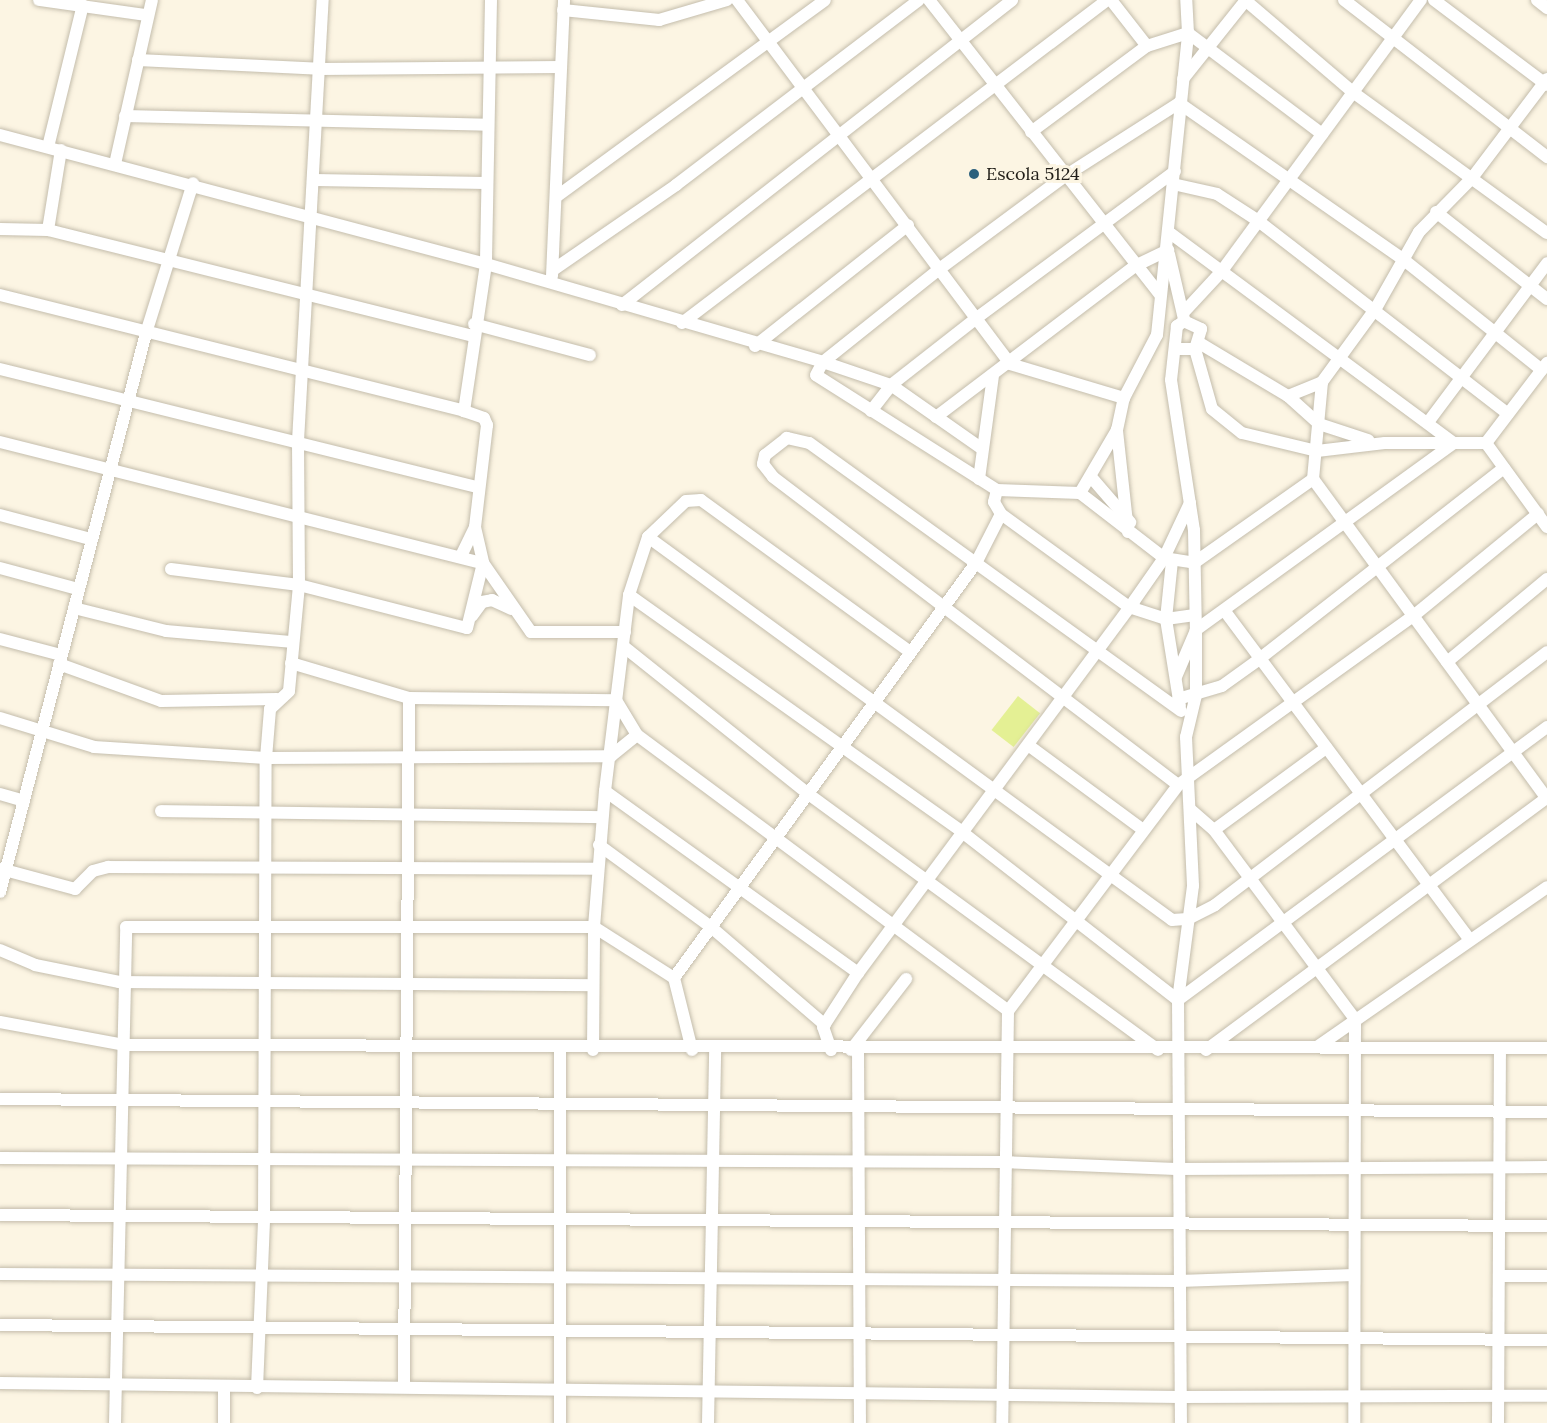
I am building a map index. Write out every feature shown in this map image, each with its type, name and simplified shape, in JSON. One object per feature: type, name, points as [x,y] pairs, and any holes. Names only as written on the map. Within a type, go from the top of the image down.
[{"type":"street","points":[[39,0],[146,15]]},
{"type":"street","points":[[115,164],[146,15],[152,0]]},
{"type":"street","points":[[257,1388],[264,1218],[266,758],[270,709],[277,699],[289,691],[291,642],[299,585],[298,441],[310,299],[323,0]]},
{"type":"street","points":[[464,411],[473,330],[486,264],[491,0]]},
{"type":"street","points":[[552,277],[564,5],[659,20],[727,0]]},
{"type":"street","points":[[737,0],[767,44],[942,267],[1010,363],[1124,398]]},
{"type":"street","points":[[556,197],[825,0]]},
{"type":"street","points":[[552,277],[919,0]]},
{"type":"street","points":[[929,0],[959,42],[1160,295]]},
{"type":"street","points":[[622,305],[837,134],[1012,0]]},
{"type":"street","points":[[682,323],[1109,0],[1147,46]]},
{"type":"street","points":[[1080,493],[1117,430],[1124,398],[1157,335],[1160,295],[1170,233],[1179,103],[1188,33],[1186,0]]},
{"type":"street","points":[[1183,79],[1209,50],[1246,0],[1354,93],[1547,233]]},
{"type":"street","points":[[1344,0],[1394,35],[1509,131],[1547,157]]},
{"type":"street","points":[[1186,737],[1196,695],[1194,563],[1190,503],[1172,400],[1177,349],[1173,335],[1184,316],[1221,272],[1257,220],[1354,93],[1421,0]]},
{"type":"street","points":[[1288,396],[1322,382],[1376,308],[1436,212],[1472,178],[1546,82],[1434,0]]},
{"type":"street","points":[[1537,0],[1547,8]]},
{"type":"street","points":[[48,147],[83,5]]},
{"type":"street","points":[[1031,132],[1147,46],[1188,33]]},
{"type":"street","points":[[1188,33],[1322,134]]},
{"type":"street","points":[[138,60],[320,69],[561,67]]},
{"type":"street","points":[[1179,103],[1065,176],[942,267],[823,362],[817,380],[997,490],[1080,493],[1129,527],[1168,560],[1194,563],[1313,479]]},
{"type":"street","points":[[1179,103],[1290,177],[1404,260],[1494,333],[1545,366],[1486,443]]},
{"type":"street","points":[[125,116],[317,125],[488,125]]},
{"type":"street","points":[[0,135],[193,183],[486,264],[552,277],[622,305],[755,346],[823,362],[891,385],[981,448]]},
{"type":"street","points":[[48,230],[61,150]]},
{"type":"street","points":[[871,411],[891,385],[1101,223],[1175,171]]},
{"type":"street","points":[[315,180],[486,183]]},
{"type":"street","points":[[0,892],[3,870],[43,729],[108,470],[146,333],[171,261],[193,183]]},
{"type":"street","points":[[1173,184],[1217,195],[1257,220],[1376,308],[1459,379],[1509,414]]},
{"type":"street","points":[[1436,212],[1547,299]]},
{"type":"street","points":[[755,346],[908,225]]},
{"type":"street","points":[[0,229],[48,230],[310,299],[473,330],[590,356]]},
{"type":"street","points":[[1170,233],[1429,421],[1454,443]]},
{"type":"street","points":[[936,417],[1135,266],[1168,250]]},
{"type":"street","points":[[1168,250],[1184,316],[1201,329],[1198,346],[1212,409],[1228,425],[1261,439],[1317,452],[1384,442]]},
{"type":"street","points":[[1429,421],[1547,263]]},
{"type":"street","points":[[0,295],[464,411],[484,418],[487,425],[476,487],[475,527],[483,563],[525,628]]},
{"type":"street","points":[[1177,349],[1198,346],[1288,396],[1319,424],[1354,439],[1384,442],[1486,443]]},
{"type":"street","points":[[0,369],[128,402],[298,441],[476,487]]},
{"type":"street","points":[[979,479],[981,448],[993,376]]},
{"type":"street","points":[[1206,1050],[1428,884],[1547,799],[1515,752],[1446,662],[1313,479],[1322,382]]},
{"type":"street","points":[[1117,430],[1129,527]]},
{"type":"street","points":[[1178,784],[943,609],[766,472],[763,464],[770,448],[787,438],[809,443],[976,563],[1095,654],[1180,705]]},
{"type":"street","points":[[0,442],[298,519],[483,563]]},
{"type":"street","points":[[1176,677],[1196,630],[1454,443]]},
{"type":"street","points":[[1486,443],[1547,527]]},
{"type":"street","points":[[1180,705],[1196,695],[1222,686],[1258,660],[1378,569],[1504,468]]},
{"type":"street","points":[[1091,477],[1129,527]]},
{"type":"street","points":[[997,490],[994,502],[1001,514],[1129,607],[1166,619],[1195,615]]},
{"type":"street","points":[[593,1050],[594,927],[602,817],[629,595],[648,537],[686,501],[701,500],[910,652]]},
{"type":"street","points":[[825,1025],[858,973],[962,832],[1129,607],[1168,560],[1190,503]]},
{"type":"street","points":[[674,978],[976,563],[1001,514]]},
{"type":"street","points":[[1002,1423],[1004,1050],[1008,1011],[1108,874],[1178,784],[1190,778],[1412,616],[1538,514]]},
{"type":"street","points":[[0,515],[90,539]]},
{"type":"street","points":[[460,556],[475,527]]},
{"type":"street","points":[[648,537],[876,702],[1160,914],[1188,919],[1251,878],[1547,652]]},
{"type":"street","points":[[1168,560],[1166,619],[1186,737],[1191,810],[1188,919],[1178,1000],[1176,1169],[1179,1227],[1181,1423]]},
{"type":"street","points":[[467,628],[483,563]]},
{"type":"street","points":[[0,568],[78,589]]},
{"type":"street","points":[[171,569],[299,585],[467,628]]},
{"type":"street","points":[[1446,662],[1547,579]]},
{"type":"street","points":[[629,595],[962,832],[1178,1000]]},
{"type":"street","points":[[467,628],[476,609],[492,600],[511,609],[525,628],[542,634],[624,632]]},
{"type":"street","points":[[74,608],[166,631],[291,642]]},
{"type":"street","points":[[1224,610],[1258,660],[1468,937]]},
{"type":"street","points":[[0,639],[60,659],[161,701],[277,699]]},
{"type":"street","points":[[623,646],[807,793],[926,883],[1158,1050]]},
{"type":"street","points":[[291,663],[409,698],[616,700]]},
{"type":"street","points":[[404,1387],[408,1162],[406,1049],[409,698]]},
{"type":"street","points":[[616,700],[637,735],[774,841],[1008,1011]]},
{"type":"street","points":[[0,717],[94,747],[266,758],[611,756],[637,735]]},
{"type":"street","points":[[1178,1000],[1547,727]]},
{"type":"street","points":[[1028,745],[1142,829]]},
{"type":"street","points":[[1214,830],[1326,748]]},
{"type":"street","points":[[605,790],[858,973]]},
{"type":"street","points":[[0,794],[24,801]]},
{"type":"street","points":[[1191,810],[1214,830],[1355,1019],[1354,1423]]},
{"type":"street","points":[[161,811],[602,817]]},
{"type":"street","points":[[599,845],[711,927],[825,1025],[831,1050]]},
{"type":"street","points":[[3,870],[75,889],[93,872],[108,867],[407,872],[597,869]]},
{"type":"street","points":[[1316,1048],[1468,937],[1547,886]]},
{"type":"street","points":[[115,1423],[117,1383],[113,1326],[114,1273],[125,1104],[122,933],[131,924],[266,925],[408,930],[594,927],[674,978],[692,1050]]},
{"type":"street","points":[[0,950],[35,965],[123,982],[593,985]]},
{"type":"street","points":[[860,1423],[860,1276],[855,1050],[906,979]]},
{"type":"street","points":[[0,1022],[124,1045],[593,1050],[1547,1048]]},
{"type":"street","points":[[560,1048],[561,1423]]},
{"type":"street","points":[[1498,1423],[1500,1048]]},
{"type":"street","points":[[708,1423],[715,1050]]},
{"type":"street","points":[[0,1099],[125,1104],[857,1103],[1177,1109],[1547,1112]]},
{"type":"street","points":[[0,1158],[123,1161],[264,1158],[408,1162],[1003,1162],[1176,1169],[1547,1167]]},
{"type":"street","points":[[0,1215],[712,1223],[1003,1222],[1179,1227],[1547,1226]]},
{"type":"street","points":[[0,1274],[1003,1276],[1179,1281],[1354,1275]]},
{"type":"street","points":[[1499,1276],[1547,1276]]},
{"type":"street","points":[[0,1325],[259,1331],[561,1330],[1547,1340]]},
{"type":"street","points":[[0,1383],[117,1383],[257,1388],[560,1386],[860,1389],[1180,1397],[1547,1396]]},
{"type":"street","points":[[224,1387],[224,1423]]},
{"type":"green space","points":[[1018,696],[1040,713],[1014,747],[992,730]]},
{"type":"place","name":"Escola 5124","points":[[974,174]]}]
